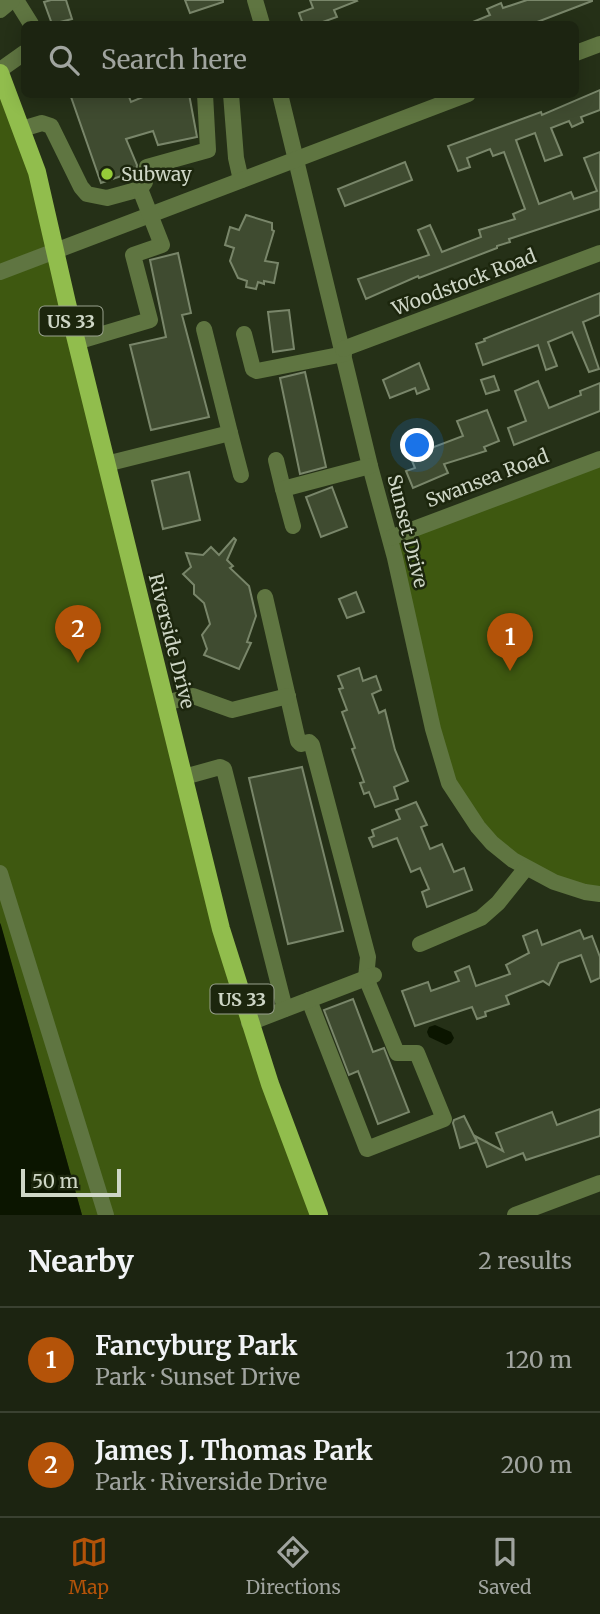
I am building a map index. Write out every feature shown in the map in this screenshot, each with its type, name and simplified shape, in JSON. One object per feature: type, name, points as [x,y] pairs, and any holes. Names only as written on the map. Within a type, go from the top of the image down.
[{"type":"main road","name":"Riverside Drive","points":[[0,71],[37,172],[76,342],[221,929],[249,1023],[319,1215]]},
{"type":"street","points":[[0,10],[14,0],[29,21]]},
{"type":"street","points":[[256,0],[261,21]]},
{"type":"street","points":[[579,52],[600,44]]},
{"type":"street","points":[[0,71],[21,55]]},
{"type":"street","points":[[205,98],[208,150]]},
{"type":"street","points":[[231,98],[236,158],[242,180]]},
{"type":"street","name":"Sunset Drive","points":[[281,98],[390,538],[433,729],[449,783],[462,805],[492,843],[526,868],[574,889],[600,894]]},
{"type":"street","points":[[0,272],[457,98]]},
{"type":"street","points":[[22,129],[42,123],[51,127],[81,187],[87,194],[107,198],[140,189],[145,181],[147,167],[208,150],[236,158]]},
{"type":"street","points":[[76,342],[150,320],[133,255],[162,245],[140,189]]},
{"type":"street","name":"Woodstock Road","points":[[244,334],[253,369],[257,371],[343,351],[600,253]]},
{"type":"street","points":[[204,329],[241,475]]},
{"type":"street","points":[[106,464],[230,433]]},
{"type":"street","name":"Swansea Road","points":[[390,538],[600,458]]},
{"type":"street","points":[[276,460],[293,526]]},
{"type":"street","points":[[283,489],[370,466]]},
{"type":"street","points":[[265,597],[298,741],[312,745],[368,957],[370,976],[397,1053],[417,1053],[443,1119],[367,1149],[309,1000]]},
{"type":"street","points":[[166,703],[193,696],[232,710],[288,696]]},
{"type":"street","points":[[184,777],[220,767],[224,769],[285,1009]]},
{"type":"street","points":[[420,944],[481,918],[498,903],[526,868]]},
{"type":"street","points":[[0,873],[106,1215]]},
{"type":"street","points":[[249,1023],[370,976]]},
{"type":"street","points":[[515,1215],[600,1183]]},
{"type":"green space","points":[[0,73],[21,125],[197,831],[319,1215],[82,1215],[0,923]]},
{"type":"green space","points":[[600,459],[600,894],[513,860],[449,783],[390,538]]},
{"type":"shaded area","points":[[0,923],[1,925],[82,1215],[0,1215]]},
{"type":"shaded area","points":[[435,1025],[451,1032],[454,1038],[451,1043],[446,1045],[429,1037],[429,1027]]},
{"type":"building","points":[[66,0],[72,19],[51,21],[44,2]]},
{"type":"building","points":[[185,0],[223,0],[223,2],[190,13]]},
{"type":"building","points":[[310,0],[357,1],[334,10],[337,17],[326,21],[302,21],[299,13],[313,8]]},
{"type":"building","points":[[527,0],[592,0],[540,21],[475,21],[490,15],[487,9],[501,3],[503,8]]},
{"type":"building","points":[[600,90],[600,110],[581,117],[583,122],[572,127],[569,121],[551,128],[562,155],[545,161],[535,133],[516,140],[539,204],[571,192],[574,199],[597,191],[584,158],[600,152],[600,209],[509,239],[510,242],[497,248],[419,278],[418,276],[366,299],[358,279],[429,255],[418,230],[430,225],[442,252],[481,237],[479,230],[515,219],[513,214],[525,209],[504,152],[493,156],[490,149],[467,158],[470,167],[458,171],[448,146],[541,112],[542,115]]},
{"type":"building","points":[[71,98],[130,98],[131,102],[140,98],[190,98],[197,137],[158,145],[153,131],[126,139],[137,165],[136,171],[101,183]]},
{"type":"building","points":[[405,162],[412,180],[345,206],[338,189]]},
{"type":"building","points":[[246,215],[272,223],[274,231],[265,261],[278,263],[274,283],[258,282],[256,289],[246,287],[247,281],[238,278],[230,261],[234,248],[225,245],[230,227],[239,230]]},
{"type":"building","points":[[178,253],[191,313],[182,315],[209,417],[151,430],[130,345],[166,337],[150,260]]},
{"type":"building","points":[[600,293],[600,315],[583,322],[599,369],[589,372],[572,332],[548,342],[557,366],[546,370],[538,345],[483,365],[476,344],[485,341],[484,339]]},
{"type":"building","points":[[289,310],[294,349],[273,352],[268,312]]},
{"type":"building","points":[[419,363],[429,389],[417,394],[415,388],[390,398],[383,380]]},
{"type":"building","points":[[305,372],[326,467],[300,474],[280,378]]},
{"type":"building","points":[[494,376],[499,390],[486,394],[481,380]]},
{"type":"building","points":[[538,381],[549,408],[581,395],[580,391],[600,383],[600,411],[514,445],[508,428],[526,421],[515,391]]},
{"type":"building","points":[[487,410],[499,441],[484,447],[486,451],[444,464],[448,473],[413,488],[406,471],[415,468],[410,456],[463,436],[457,421]]},
{"type":"building","points":[[189,472],[200,520],[163,529],[152,481]]},
{"type":"building","points":[[332,487],[347,527],[321,537],[306,497]]},
{"type":"building","points":[[234,538],[236,540],[227,560],[233,566],[230,568],[249,586],[256,616],[247,642],[251,643],[239,669],[204,655],[207,649],[202,635],[210,624],[204,603],[194,594],[194,585],[183,574],[191,567],[186,553],[203,555],[211,547],[219,555]]},
{"type":"building","points":[[356,592],[364,612],[347,618],[339,599]]},
{"type":"building","points":[[359,668],[363,681],[376,676],[381,690],[372,694],[379,713],[385,710],[395,750],[408,781],[394,787],[398,799],[375,807],[369,792],[364,794],[360,783],[364,782],[342,712],[347,710],[339,689],[343,688],[338,676]]},
{"type":"building","points":[[302,767],[343,931],[288,944],[249,778]]},
{"type":"building","points":[[416,802],[427,825],[421,827],[430,849],[442,844],[454,872],[464,868],[472,890],[427,907],[422,892],[429,889],[420,868],[411,872],[397,838],[373,847],[369,838],[374,836],[372,830],[400,819],[396,810]]},
{"type":"building","points":[[537,930],[542,945],[580,930],[584,939],[592,936],[600,957],[600,978],[591,982],[581,955],[559,963],[549,985],[543,981],[506,996],[509,1004],[485,1012],[486,1016],[477,1019],[472,1007],[415,1026],[402,991],[428,982],[431,991],[459,981],[455,972],[469,966],[476,986],[510,974],[506,965],[529,953],[523,936]]},
{"type":"building","points":[[353,999],[373,1052],[384,1048],[409,1112],[378,1124],[358,1071],[349,1075],[324,1010]]},
{"type":"building","points":[[600,1109],[600,1136],[526,1160],[523,1153],[487,1167],[475,1136],[503,1151],[496,1133],[552,1112],[557,1125]]},
{"type":"building","points":[[464,1116],[477,1142],[460,1148],[453,1123]]},
{"type":"place","name":"Subway","points":[[107,174]]},
{"type":"place","name":"James J. Thomas Park","points":[[78,663]]},
{"type":"place","name":"Fancyburg Park","points":[[510,671]]}]
